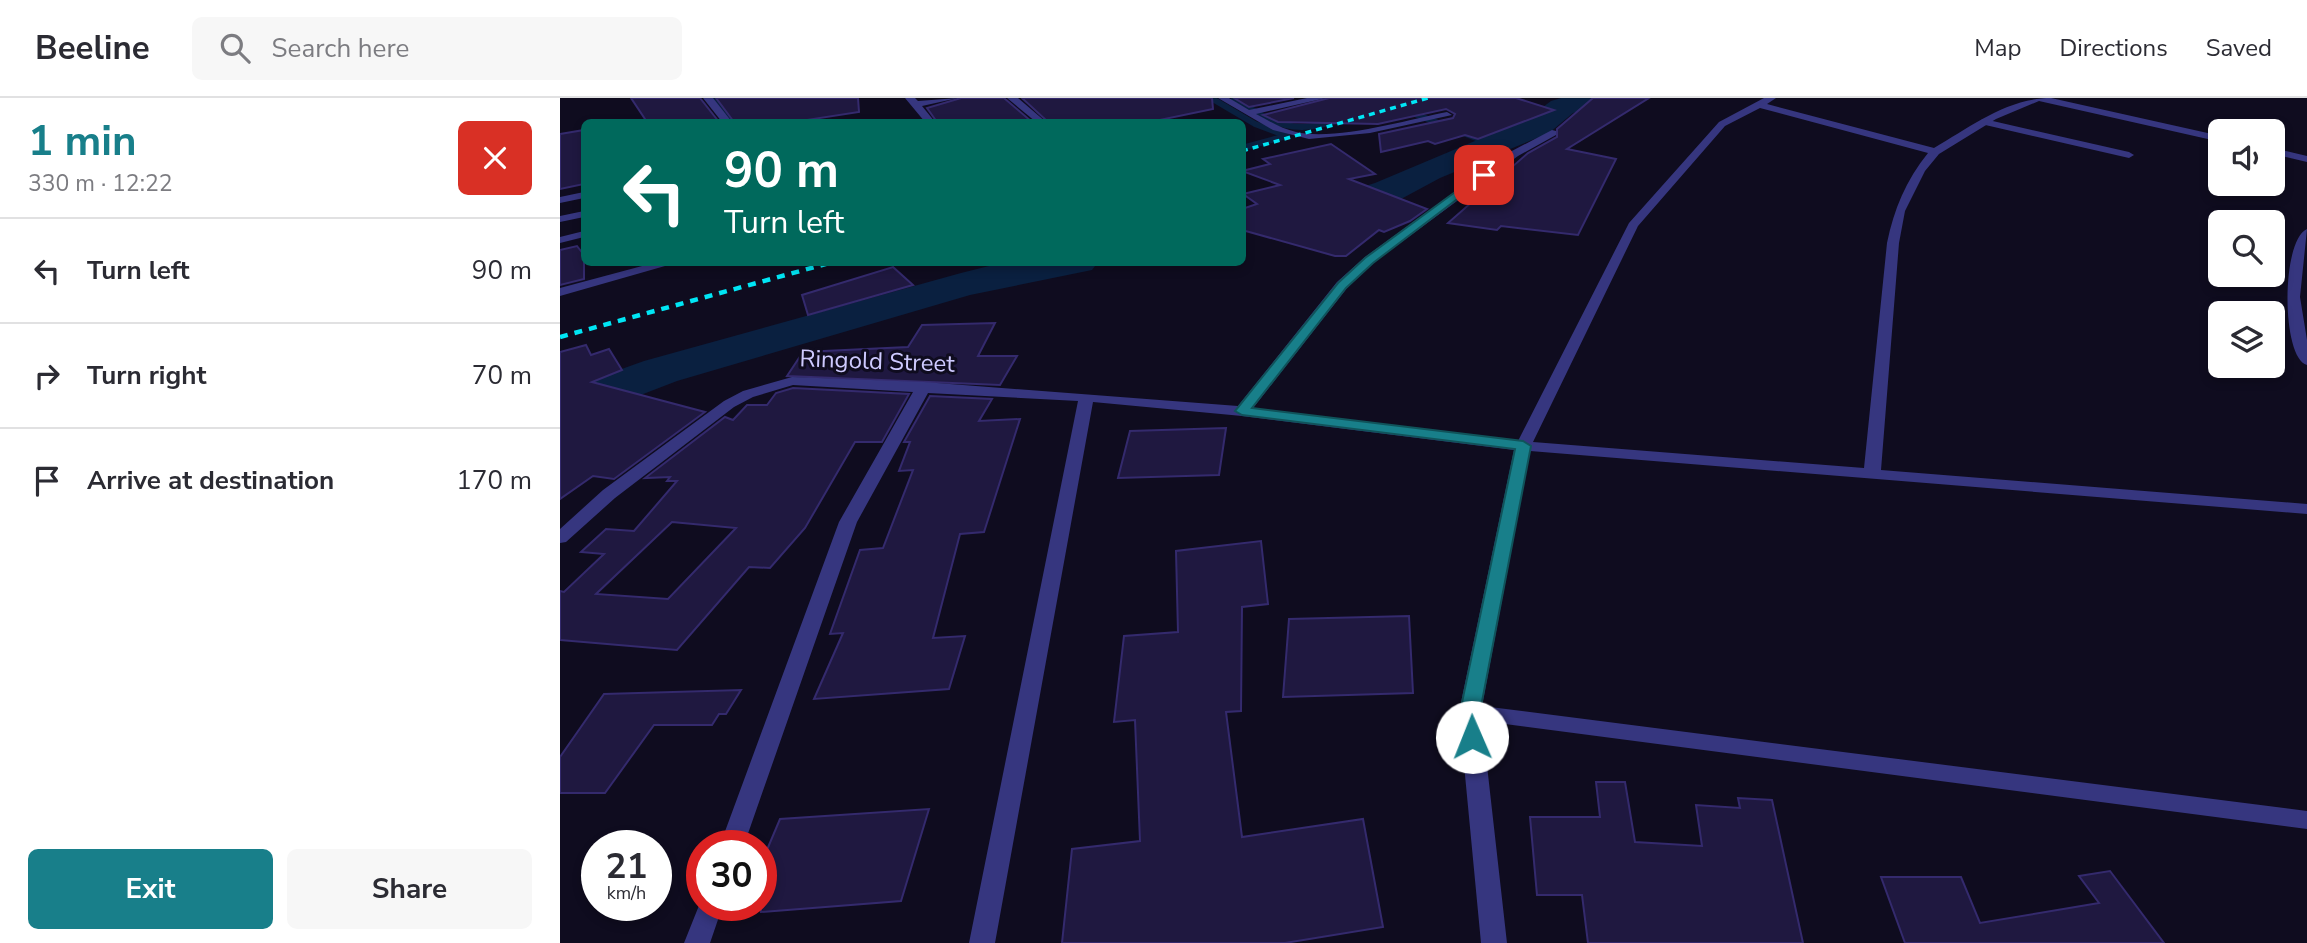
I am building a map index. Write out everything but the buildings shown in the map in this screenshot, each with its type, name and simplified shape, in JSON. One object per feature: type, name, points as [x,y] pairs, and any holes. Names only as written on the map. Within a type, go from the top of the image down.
[{"type":"street","points":[[708,98],[725,119]]},
{"type":"street","points":[[914,101],[953,98]]},
{"type":"street","points":[[1012,98],[1037,119]]},
{"type":"street","points":[[1223,98],[1248,114],[1297,136],[1331,135],[1447,116]]},
{"type":"street","points":[[1248,114],[1321,98]]},
{"type":"street","points":[[1494,943],[1470,712],[1523,446],[1633,225],[1722,124],[1771,98]]},
{"type":"street","points":[[1872,474],[1892,243],[1904,200],[1920,170],[1936,152],[1984,122],[2038,98],[2208,136]]},
{"type":"street","points":[[914,101],[928,119]]},
{"type":"street","points":[[1757,104],[1936,152]]},
{"type":"street","points":[[1242,411],[1342,285],[1369,260],[1494,168],[1552,133]]},
{"type":"street","points":[[2285,154],[2307,159]]},
{"type":"street","points":[[2307,233],[2298,255],[2294,285],[2296,320],[2307,361]]},
{"type":"street","points":[[560,292],[658,266]]},
{"type":"street","name":"Ringold Street","points":[[560,538],[609,494],[729,404],[748,394],[792,381],[924,386],[1086,397],[1242,411],[1523,446],[2307,509]]},
{"type":"street","points":[[737,830],[848,522],[924,386]]},
{"type":"street","points":[[982,943],[1086,397]]},
{"type":"street","points":[[1470,712],[2307,820]]},
{"type":"street","points":[[697,943],[705,921]]},
{"type":"lane","points":[[1984,122],[2129,155]]},
{"type":"lane","points":[[560,200],[581,196]]},
{"type":"lane","points":[[560,219],[581,215]]},
{"type":"lane","points":[[560,240],[581,235]]},
{"type":"waterway","points":[[716,98],[733,119]]},
{"type":"waterway","points":[[1211,98],[1255,124],[1287,136]]},
{"type":"waterway","points":[[1234,98],[1261,115],[1285,125],[1311,127],[1342,119]]},
{"type":"waterway","points":[[1389,98],[1408,107],[1410,112],[1494,145]]},
{"type":"waterway","points":[[1311,215],[1388,191],[1428,171],[1538,126],[1562,107],[1595,98]]},
{"type":"waterway","points":[[1246,147],[1286,136]]},
{"type":"waterway","points":[[560,417],[608,390],[661,371],[961,285],[1052,266]]},
{"type":"railway","points":[[1246,150],[1428,98]]},
{"type":"railway","points":[[560,337],[818,266]]},
{"type":"route","points":[[1472,737],[1470,712],[1523,446],[1242,411],[1342,285],[1369,260],[1484,175]]}]
